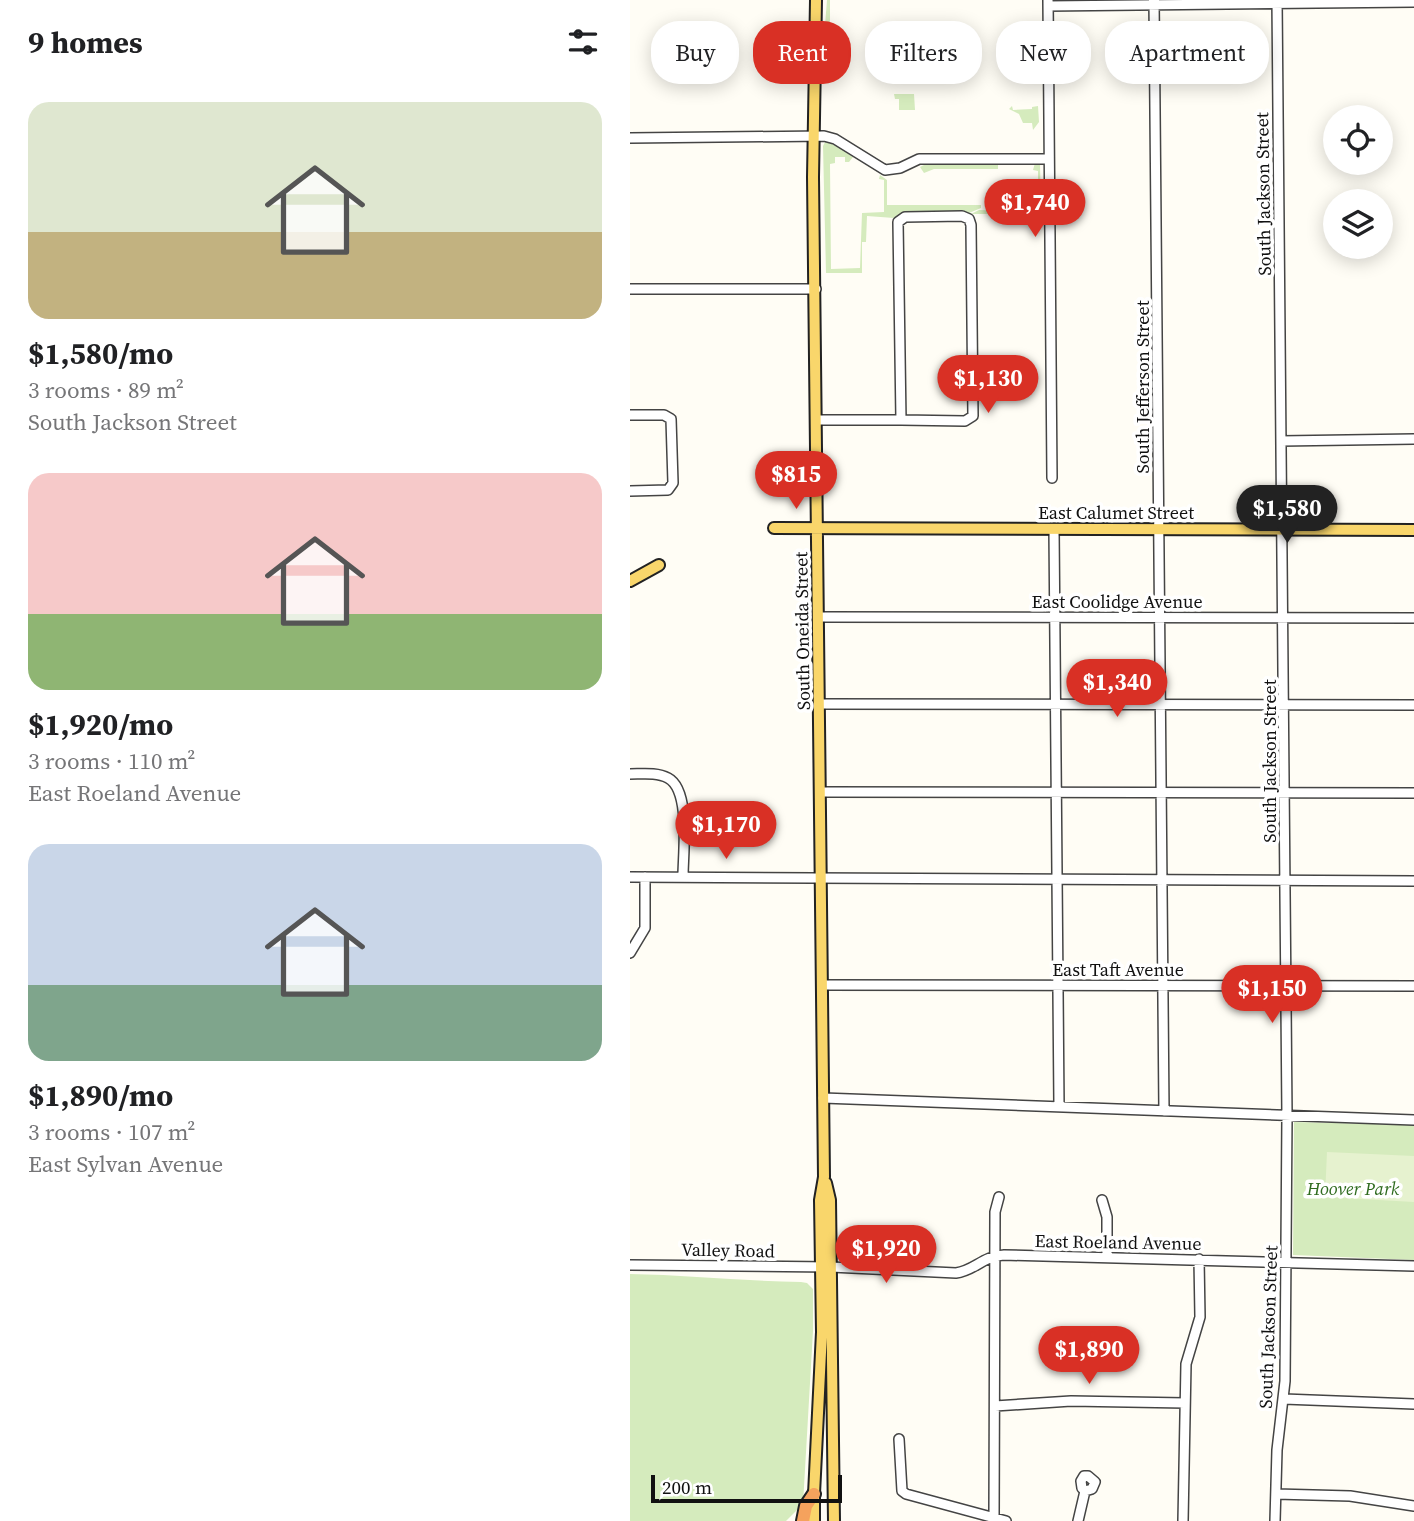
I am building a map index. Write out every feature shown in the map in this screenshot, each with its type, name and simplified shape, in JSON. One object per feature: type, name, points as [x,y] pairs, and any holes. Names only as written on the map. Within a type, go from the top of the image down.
[{"type":"highway","points":[[803,1521],[806,1506],[814,1494]]},
{"type":"main road","name":"South Oneida Street","points":[[816,0],[814,136],[824,1177],[820,1200],[826,1267],[834,1521]]},
{"type":"main road","name":"East Calumet Street","points":[[774,528],[1414,530]]},
{"type":"main road","points":[[630,581],[659,565]]},
{"type":"main road","name":"South Oneida Street","points":[[814,1521],[826,1267]]},
{"type":"street","name":"South Jefferson Street","points":[[1154,2],[1164,1111]]},
{"type":"street","name":"South Jackson Street","points":[[1275,1521],[1277,1450],[1284,1399],[1287,1115],[1277,2]]},
{"type":"street","points":[[1052,478],[1048,3],[1414,2]]},
{"type":"street","points":[[630,138],[814,136],[835,139],[885,170],[900,168],[919,159],[1049,159]]},
{"type":"street","points":[[817,419],[965,421],[973,416],[971,225],[965,217],[905,216],[898,222],[901,420]]},
{"type":"street","points":[[630,289],[816,289]]},
{"type":"street","points":[[630,415],[664,415],[671,419],[673,483],[668,490],[630,491]]},
{"type":"street","points":[[1282,441],[1414,439]]},
{"type":"street","points":[[1054,529],[1059,1107]]},
{"type":"street","name":"East Coolidge Avenue","points":[[819,617],[1414,618]]},
{"type":"street","points":[[820,704],[1414,705]]},
{"type":"street","points":[[630,774],[661,775],[679,788],[683,801],[683,876]]},
{"type":"street","points":[[820,792],[1414,793]]},
{"type":"street","points":[[630,877],[1414,881]]},
{"type":"street","points":[[630,953],[645,928],[645,877]]},
{"type":"street","name":"East Taft Avenue","points":[[822,985],[1414,986]]},
{"type":"street","points":[[823,1098],[1414,1120]]},
{"type":"street","points":[[994,1518],[995,1212],[999,1197]]},
{"type":"street","points":[[1102,1200],[1107,1217],[1107,1257]]},
{"type":"street","name":"East Roeland Avenue","points":[[826,1267],[956,1273],[996,1255],[1414,1266]]},
{"type":"street","points":[[1183,1521],[1186,1360],[1200,1317],[1199,1259]]},
{"type":"street","name":"Valley Road","points":[[630,1265],[826,1267]]},
{"type":"street","points":[[1284,1399],[1414,1405]]},
{"type":"street","points":[[995,1406],[1071,1401],[1185,1403]]},
{"type":"street","points":[[899,1439],[902,1491],[1006,1521]]},
{"type":"street","points":[[1078,1521],[1085,1491]]},
{"type":"street","points":[[1276,1494],[1350,1496],[1414,1506]]},
{"type":"green space","points":[[827,0],[830,0],[830,21],[825,21]]},
{"type":"green space","points":[[894,94],[914,94],[915,110],[899,110],[899,99],[895,99]]},
{"type":"green space","points":[[1012,106],[1013,110],[1038,106],[1039,122],[1033,130],[1032,123],[1023,123],[1019,114],[1009,109]]},
{"type":"green space","points":[[825,142],[853,157],[849,162],[845,162],[845,157],[835,157],[835,163],[830,164],[831,269],[860,268],[862,213],[884,212],[884,180],[879,179],[880,175],[887,180],[887,205],[981,205],[981,208],[969,213],[903,212],[894,218],[867,216],[866,242],[862,242],[862,273],[826,273]]},
{"type":"green space","points":[[1035,163],[1040,163],[1041,214],[971,214],[979,210],[1007,211],[1009,205],[1033,205],[1033,200],[1038,199],[1038,171],[1033,170]]},
{"type":"green space","points":[[998,165],[998,169],[934,169],[924,173],[920,167]]},
{"type":"green space","name":"Hoover Park","points":[[1294,1122],[1414,1125],[1414,1260],[1293,1255]]},
{"type":"green space","points":[[1327,1152],[1414,1156],[1414,1202],[1325,1197]]},
{"type":"green space","points":[[630,1274],[801,1282],[807,1283],[813,1289],[803,1504],[786,1521],[630,1521]]}]
